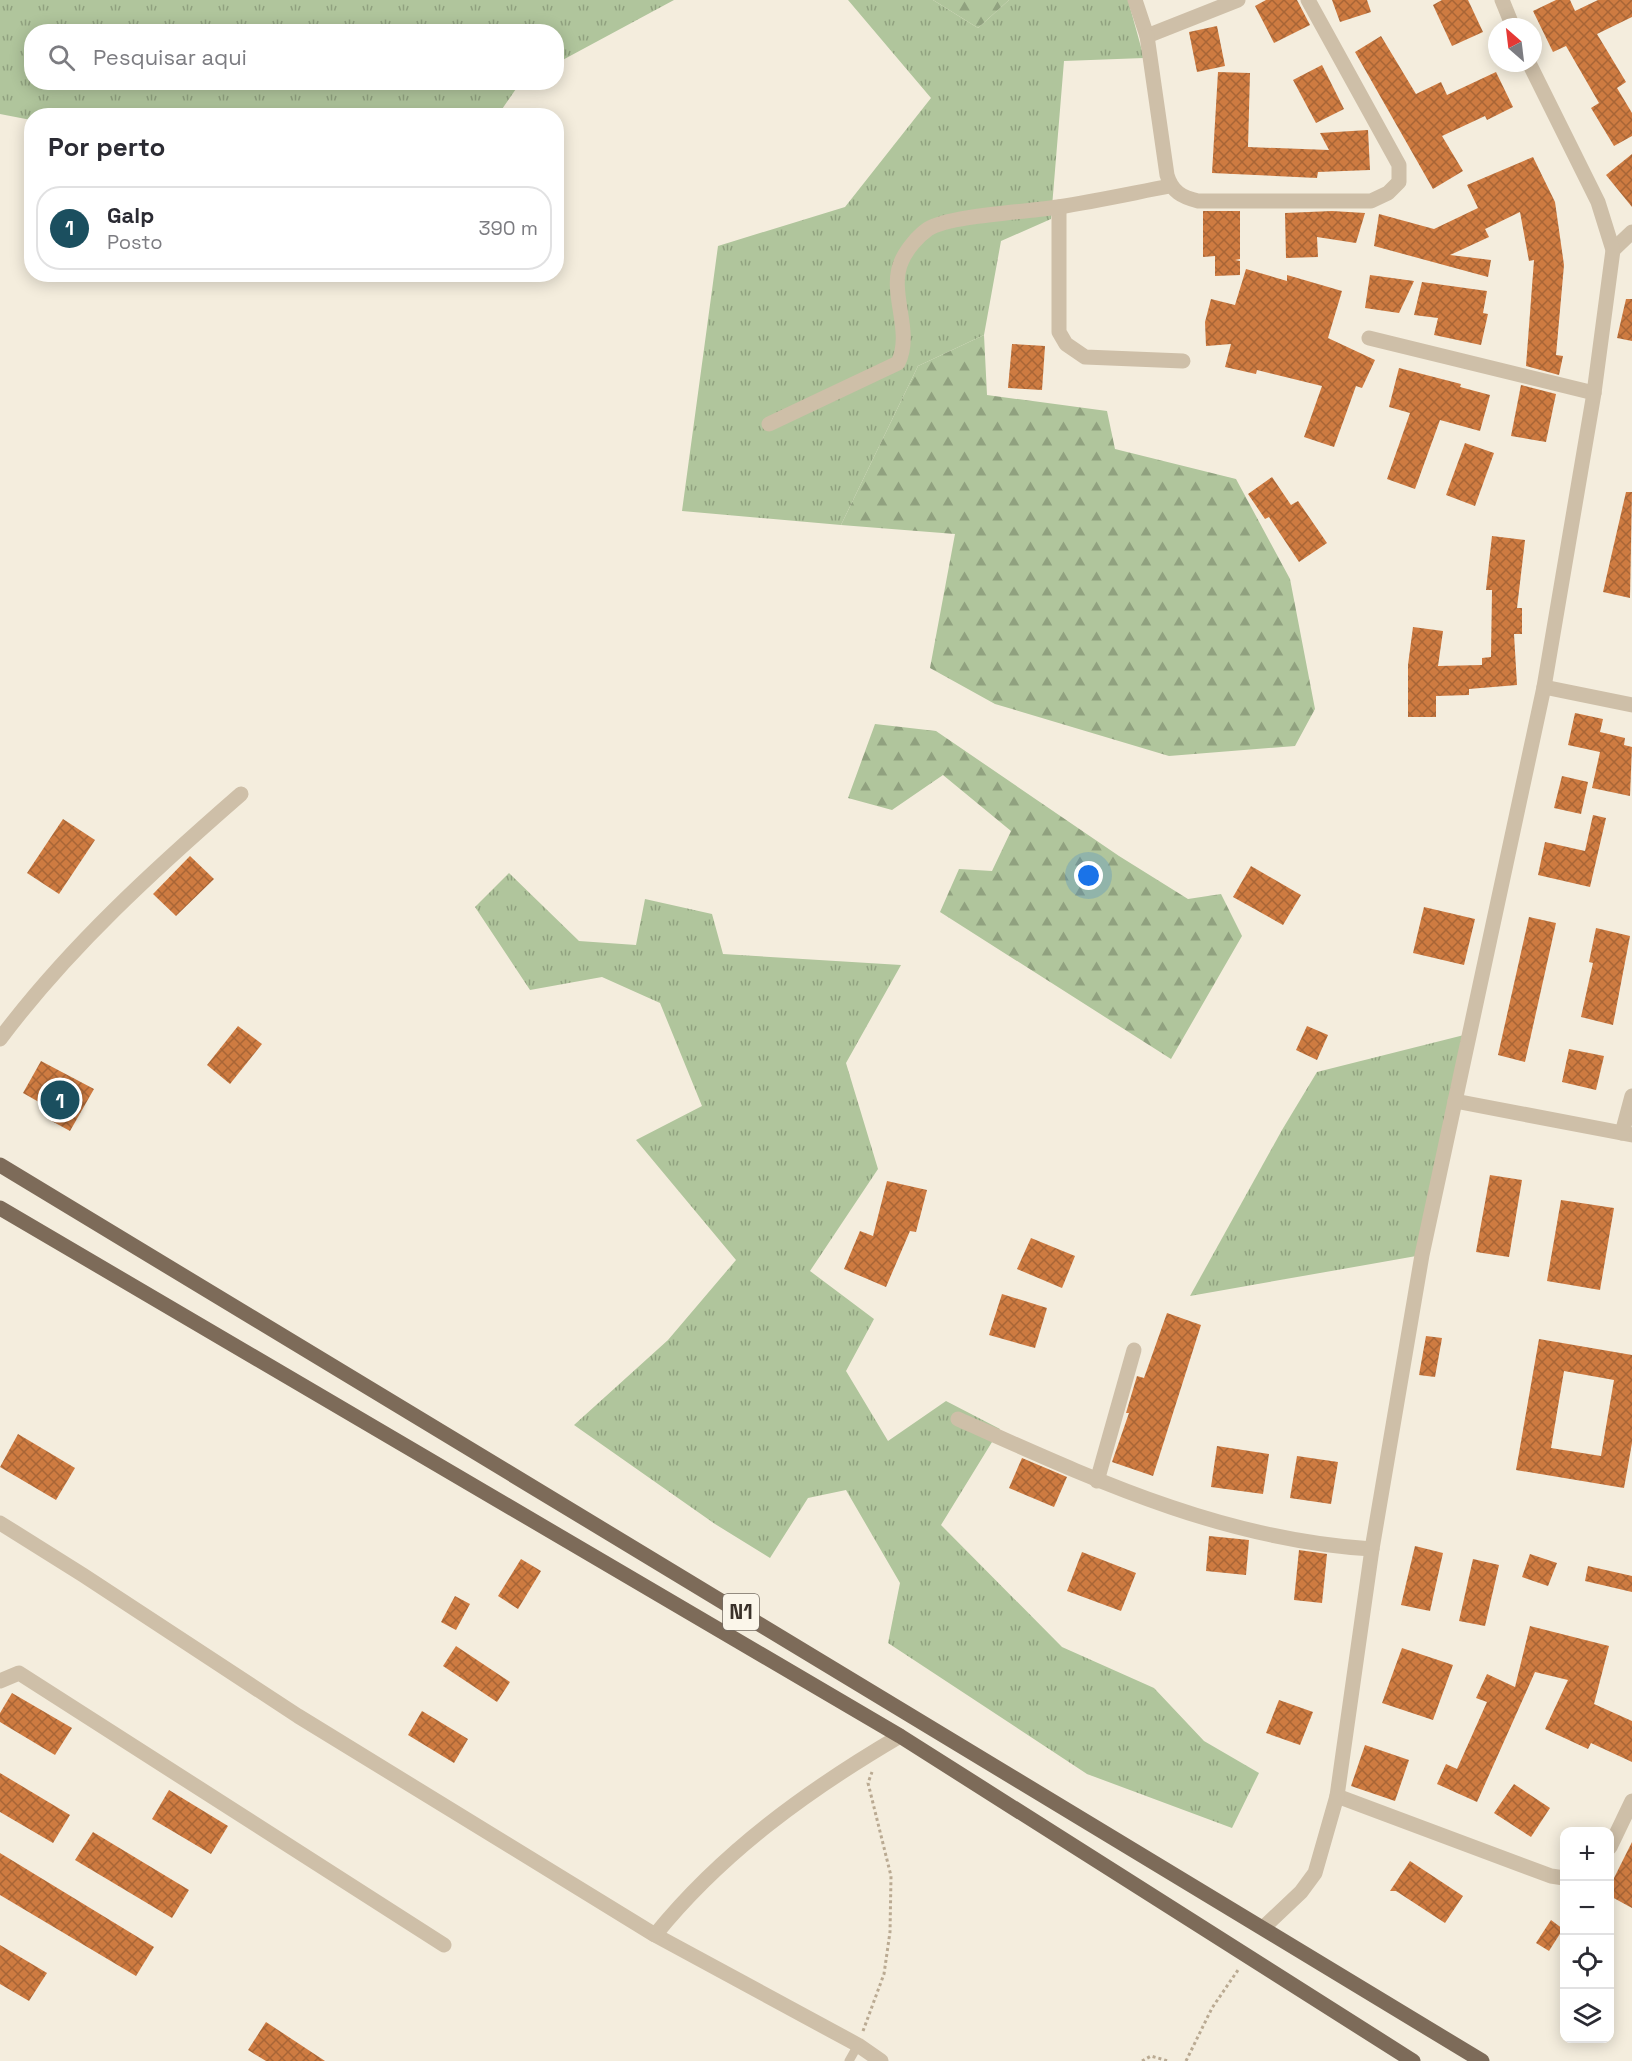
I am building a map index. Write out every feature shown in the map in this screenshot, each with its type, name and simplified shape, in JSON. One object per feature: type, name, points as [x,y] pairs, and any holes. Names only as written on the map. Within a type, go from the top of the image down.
[{"type":"main road","name":"N1","points":[[0,1165],[1264,1927],[1482,2061]]},
{"type":"main road","name":"N1","points":[[0,1208],[900,1737],[1413,2061]]},
{"type":"street","points":[[1135,0],[1147,36],[1170,186],[1186,198],[1198,201],[1371,201],[1388,193],[1399,182],[1399,165],[1308,0]]},
{"type":"street","points":[[1147,36],[1238,0]]},
{"type":"street","points":[[1502,0],[1510,18]]},
{"type":"street","points":[[1264,1927],[1301,1892],[1315,1872],[1337,1796],[1372,1549],[1422,1255],[1544,687],[1594,393],[1613,250],[1598,202],[1533,72]]},
{"type":"street","points":[[769,424],[898,363],[903,352],[904,333],[897,274],[913,243],[928,229],[947,222],[1059,207],[1170,186]]},
{"type":"street","points":[[1059,207],[1059,332],[1066,344],[1085,357],[1183,361]]},
{"type":"street","points":[[1613,250],[1632,232]]},
{"type":"street","points":[[1370,338],[1594,393]]},
{"type":"street","points":[[1544,687],[1632,705]]},
{"type":"street","points":[[0,1040],[64,964],[105,922],[163,863],[241,794]]},
{"type":"street","points":[[1455,1101],[1627,1134],[1632,1096]]},
{"type":"street","points":[[1097,1481],[1134,1350]]},
{"type":"street","points":[[958,1419],[1097,1481],[1179,1511],[1253,1532],[1320,1546],[1372,1549]]},
{"type":"street","points":[[0,1523],[298,1716],[655,1935],[858,2045],[881,2061]]},
{"type":"street","points":[[0,1681],[19,1673],[444,1945]]},
{"type":"street","points":[[655,1935],[686,1897],[762,1828],[880,1748],[900,1737]]},
{"type":"street","points":[[1337,1796],[1560,1877]]},
{"type":"street","points":[[1614,1839],[1632,1801]]},
{"type":"lane","points":[[849,2061],[858,2045]]},
{"type":"path","points":[[858,2045],[884,1974],[890,1932],[891,1876],[868,1783],[880,1748]]},
{"type":"path","points":[[1186,2061],[1212,2008],[1248,1956]]},
{"type":"path","points":[[1142,2061],[1151,2056],[1168,2061]]},
{"type":"green space","points":[[0,0],[674,0],[564,59],[564,24],[24,24],[24,90],[515,90],[503,108],[24,108],[24,119],[0,114]]},
{"type":"green space","points":[[848,0],[933,0],[978,28],[1009,0],[1128,0],[1144,58],[1064,61],[1051,219],[1001,241],[984,335],[918,366],[841,525],[682,511],[718,246],[845,207],[931,98]]},
{"type":"green space","points":[[933,0],[1009,0],[978,28]]},
{"type":"green space","points":[[984,335],[987,395],[1107,411],[1115,449],[1236,479],[1290,579],[1315,709],[1295,746],[1169,756],[995,704],[930,668],[955,534],[841,525],[918,366]]},
{"type":"green space","points":[[875,724],[936,731],[1119,856],[1188,899],[1221,894],[1242,936],[1171,1059],[940,912],[959,869],[992,871],[1011,831],[943,775],[892,810],[848,798]]},
{"type":"green space","points":[[509,873],[579,941],[636,945],[645,899],[712,914],[723,954],[901,965],[846,1063],[878,1169],[810,1271],[874,1319],[846,1371],[888,1441],[946,1401],[1000,1429],[941,1525],[1062,1647],[1154,1688],[1204,1741],[1259,1773],[1232,1828],[1087,1774],[888,1643],[900,1583],[846,1490],[808,1498],[770,1558],[715,1524],[574,1425],[668,1340],[736,1260],[636,1140],[702,1106],[660,1003],[602,977],[530,990],[475,907]]},
{"type":"green space","points":[[1468,1034],[1422,1255],[1190,1296],[1282,1130],[1317,1072]]},
{"type":"building","points":[[1266,0],[1297,0],[1310,25],[1274,43],[1255,6]]},
{"type":"building","points":[[1332,0],[1367,0],[1371,12],[1340,22]]},
{"type":"building","points":[[1442,0],[1468,0],[1483,32],[1452,46],[1433,5]]},
{"type":"building","points":[[1556,0],[1570,0],[1575,11],[1598,0],[1632,0],[1632,17],[1597,34],[1626,82],[1617,88],[1632,113],[1632,136],[1614,146],[1591,108],[1599,103],[1566,46],[1553,52],[1542,29],[1542,18],[1536,18],[1533,11]]},
{"type":"building","points":[[1217,26],[1225,66],[1197,72],[1189,32]]},
{"type":"building","points":[[1381,36],[1416,94],[1441,82],[1447,95],[1496,72],[1513,107],[1487,120],[1485,116],[1442,136],[1463,171],[1433,189],[1355,52]]},
{"type":"building","points":[[1322,65],[1344,109],[1316,123],[1293,80]]},
{"type":"building","points":[[1218,72],[1250,73],[1248,147],[1329,150],[1320,133],[1368,130],[1370,170],[1318,172],[1317,178],[1212,173]]},
{"type":"building","points":[[1632,154],[1632,207],[1606,175]]},
{"type":"building","points":[[1533,157],[1555,202],[1564,265],[1556,355],[1563,356],[1559,375],[1526,366],[1534,260],[1529,261],[1520,212],[1485,229],[1489,237],[1450,255],[1491,260],[1488,277],[1374,246],[1379,214],[1434,229],[1478,208],[1467,185]]},
{"type":"building","points":[[1203,211],[1240,211],[1240,259],[1235,260],[1240,261],[1240,275],[1215,276],[1215,256],[1203,257]]},
{"type":"building","points":[[1332,211],[1365,213],[1356,243],[1317,237],[1318,257],[1286,258],[1285,213]]},
{"type":"building","points":[[1246,269],[1287,281],[1287,275],[1342,291],[1328,338],[1375,360],[1362,388],[1356,386],[1334,447],[1304,437],[1322,386],[1257,370],[1256,374],[1225,367],[1231,344],[1206,346],[1205,322],[1211,299],[1235,305]]},
{"type":"building","points":[[1370,275],[1414,281],[1399,313],[1365,308]]},
{"type":"building","points":[[1422,282],[1487,291],[1483,313],[1488,314],[1481,345],[1434,335],[1438,318],[1414,315]]},
{"type":"building","points":[[1626,299],[1632,299],[1632,341],[1617,338]]},
{"type":"building","points":[[1012,344],[1045,346],[1042,390],[1008,388]]},
{"type":"building","points":[[1399,368],[1461,384],[1460,387],[1490,395],[1480,431],[1440,420],[1415,489],[1387,479],[1410,413],[1389,407]]},
{"type":"building","points":[[1521,385],[1556,394],[1546,442],[1511,436]]},
{"type":"building","points":[[1465,443],[1494,453],[1475,506],[1446,495]]},
{"type":"building","points":[[1272,477],[1291,505],[1298,501],[1327,543],[1299,562],[1269,517],[1265,519],[1248,494]]},
{"type":"building","points":[[1626,492],[1632,492],[1630,598],[1603,592]]},
{"type":"building","points":[[1492,536],[1525,540],[1517,608],[1522,608],[1522,634],[1514,634],[1517,685],[1469,689],[1469,695],[1436,696],[1436,717],[1408,717],[1408,665],[1413,627],[1443,631],[1438,666],[1482,665],[1482,658],[1491,657],[1492,590],[1486,590]]},
{"type":"building","points":[[1575,713],[1603,719],[1600,732],[1625,738],[1624,745],[1632,747],[1630,796],[1592,788],[1600,752],[1568,745]]},
{"type":"building","points":[[1562,776],[1588,782],[1581,814],[1554,808]]},
{"type":"building","points":[[1593,815],[1606,818],[1590,887],[1538,875],[1545,842],[1585,851]]},
{"type":"building","points":[[63,819],[95,840],[59,894],[27,873]]},
{"type":"building","points":[[190,856],[214,879],[176,916],[153,894]]},
{"type":"building","points":[[1251,866],[1301,895],[1283,925],[1233,897]]},
{"type":"building","points":[[1424,907],[1475,919],[1464,965],[1413,953]]},
{"type":"building","points":[[1529,917],[1556,923],[1525,1062],[1498,1055]]},
{"type":"building","points":[[1596,928],[1630,936],[1613,1025],[1581,1017],[1593,963],[1589,962]]},
{"type":"building","points":[[238,1026],[262,1044],[230,1084],[207,1065]]},
{"type":"building","points":[[1307,1026],[1328,1035],[1317,1060],[1296,1050]]},
{"type":"building","points":[[1569,1049],[1604,1056],[1596,1090],[1562,1082]]},
{"type":"building","points":[[41,1061],[94,1089],[70,1131],[48,1119],[53,1110],[23,1093]]},
{"type":"building","points":[[1490,1175],[1522,1180],[1509,1257],[1476,1252]]},
{"type":"building","points":[[887,1181],[927,1190],[916,1232],[910,1231],[886,1287],[844,1269],[860,1231],[873,1236]]},
{"type":"building","points":[[1561,1200],[1614,1208],[1600,1290],[1547,1281]]},
{"type":"building","points":[[1031,1238],[1075,1256],[1062,1288],[1017,1269]]},
{"type":"building","points":[[1002,1294],[1047,1308],[1035,1348],[989,1335]]},
{"type":"building","points":[[1167,1313],[1201,1325],[1153,1476],[1112,1462],[1129,1413],[1126,1413],[1137,1376],[1144,1378]]},
{"type":"building","points":[[1426,1336],[1442,1338],[1435,1377],[1419,1375]]},
{"type":"building","points":[[1539,1339],[1632,1355],[1632,1443],[1624,1488],[1516,1470]],"holes":[[[1564,1371],[1614,1380],[1601,1456],[1551,1448]]]},
{"type":"building","points":[[18,1434],[75,1468],[56,1500],[0,1467]]},
{"type":"building","points":[[1217,1446],[1269,1454],[1263,1494],[1211,1487]]},
{"type":"building","points":[[1297,1456],[1338,1462],[1331,1504],[1290,1498]]},
{"type":"building","points":[[1022,1458],[1067,1477],[1054,1507],[1009,1488]]},
{"type":"building","points":[[1209,1536],[1249,1540],[1246,1575],[1206,1571]]},
{"type":"building","points":[[1415,1546],[1443,1553],[1430,1611],[1401,1605]]},
{"type":"building","points":[[1299,1550],[1327,1554],[1322,1603],[1294,1600]]},
{"type":"building","points":[[1082,1552],[1136,1573],[1121,1611],[1067,1591]]},
{"type":"building","points":[[1530,1554],[1557,1563],[1548,1586],[1522,1577]]},
{"type":"building","points":[[521,1559],[541,1571],[518,1609],[498,1596]]},
{"type":"building","points":[[1473,1559],[1499,1565],[1485,1626],[1459,1621]]},
{"type":"building","points":[[1588,1566],[1632,1576],[1632,1592],[1585,1581]]},
{"type":"building","points":[[455,1596],[470,1604],[456,1630],[441,1622]]},
{"type":"building","points":[[1530,1626],[1609,1646],[1594,1704],[1632,1721],[1632,1762],[1591,1743],[1588,1749],[1545,1729],[1568,1680],[1535,1672],[1477,1802],[1437,1784],[1446,1764],[1457,1769],[1487,1702],[1476,1698],[1487,1674],[1515,1687]]},
{"type":"building","points":[[456,1646],[510,1682],[497,1702],[443,1666]]},
{"type":"building","points":[[1402,1648],[1453,1665],[1433,1720],[1382,1703]]},
{"type":"building","points":[[12,1693],[72,1728],[55,1755],[0,1722],[0,1713]]},
{"type":"building","points":[[1279,1700],[1313,1712],[1300,1745],[1266,1733]]},
{"type":"building","points":[[422,1711],[468,1739],[454,1763],[408,1735]]},
{"type":"building","points":[[1365,1745],[1409,1760],[1395,1801],[1351,1786]]},
{"type":"building","points":[[0,1773],[70,1815],[53,1843],[0,1812]]},
{"type":"building","points":[[1514,1784],[1550,1808],[1531,1837],[1494,1813]]},
{"type":"building","points":[[169,1790],[228,1826],[211,1854],[152,1819]]},
{"type":"building","points":[[93,1832],[189,1890],[172,1918],[75,1860]]},
{"type":"building","points":[[1632,1842],[1632,1908],[1614,1898],[1614,1878]]},
{"type":"building","points":[[0,1853],[154,1947],[136,1976],[0,1895]]},
{"type":"building","points":[[1410,1861],[1463,1896],[1445,1923],[1396,1891],[1390,1891]]},
{"type":"building","points":[[1551,1920],[1560,1927],[1560,1934],[1549,1951],[1536,1943]]},
{"type":"building","points":[[0,1945],[47,1973],[29,2001],[0,1984]]},
{"type":"building","points":[[266,2022],[325,2061],[266,2061],[248,2050]]},
{"type":"place","name":"Galp","points":[[60,1100]]}]
